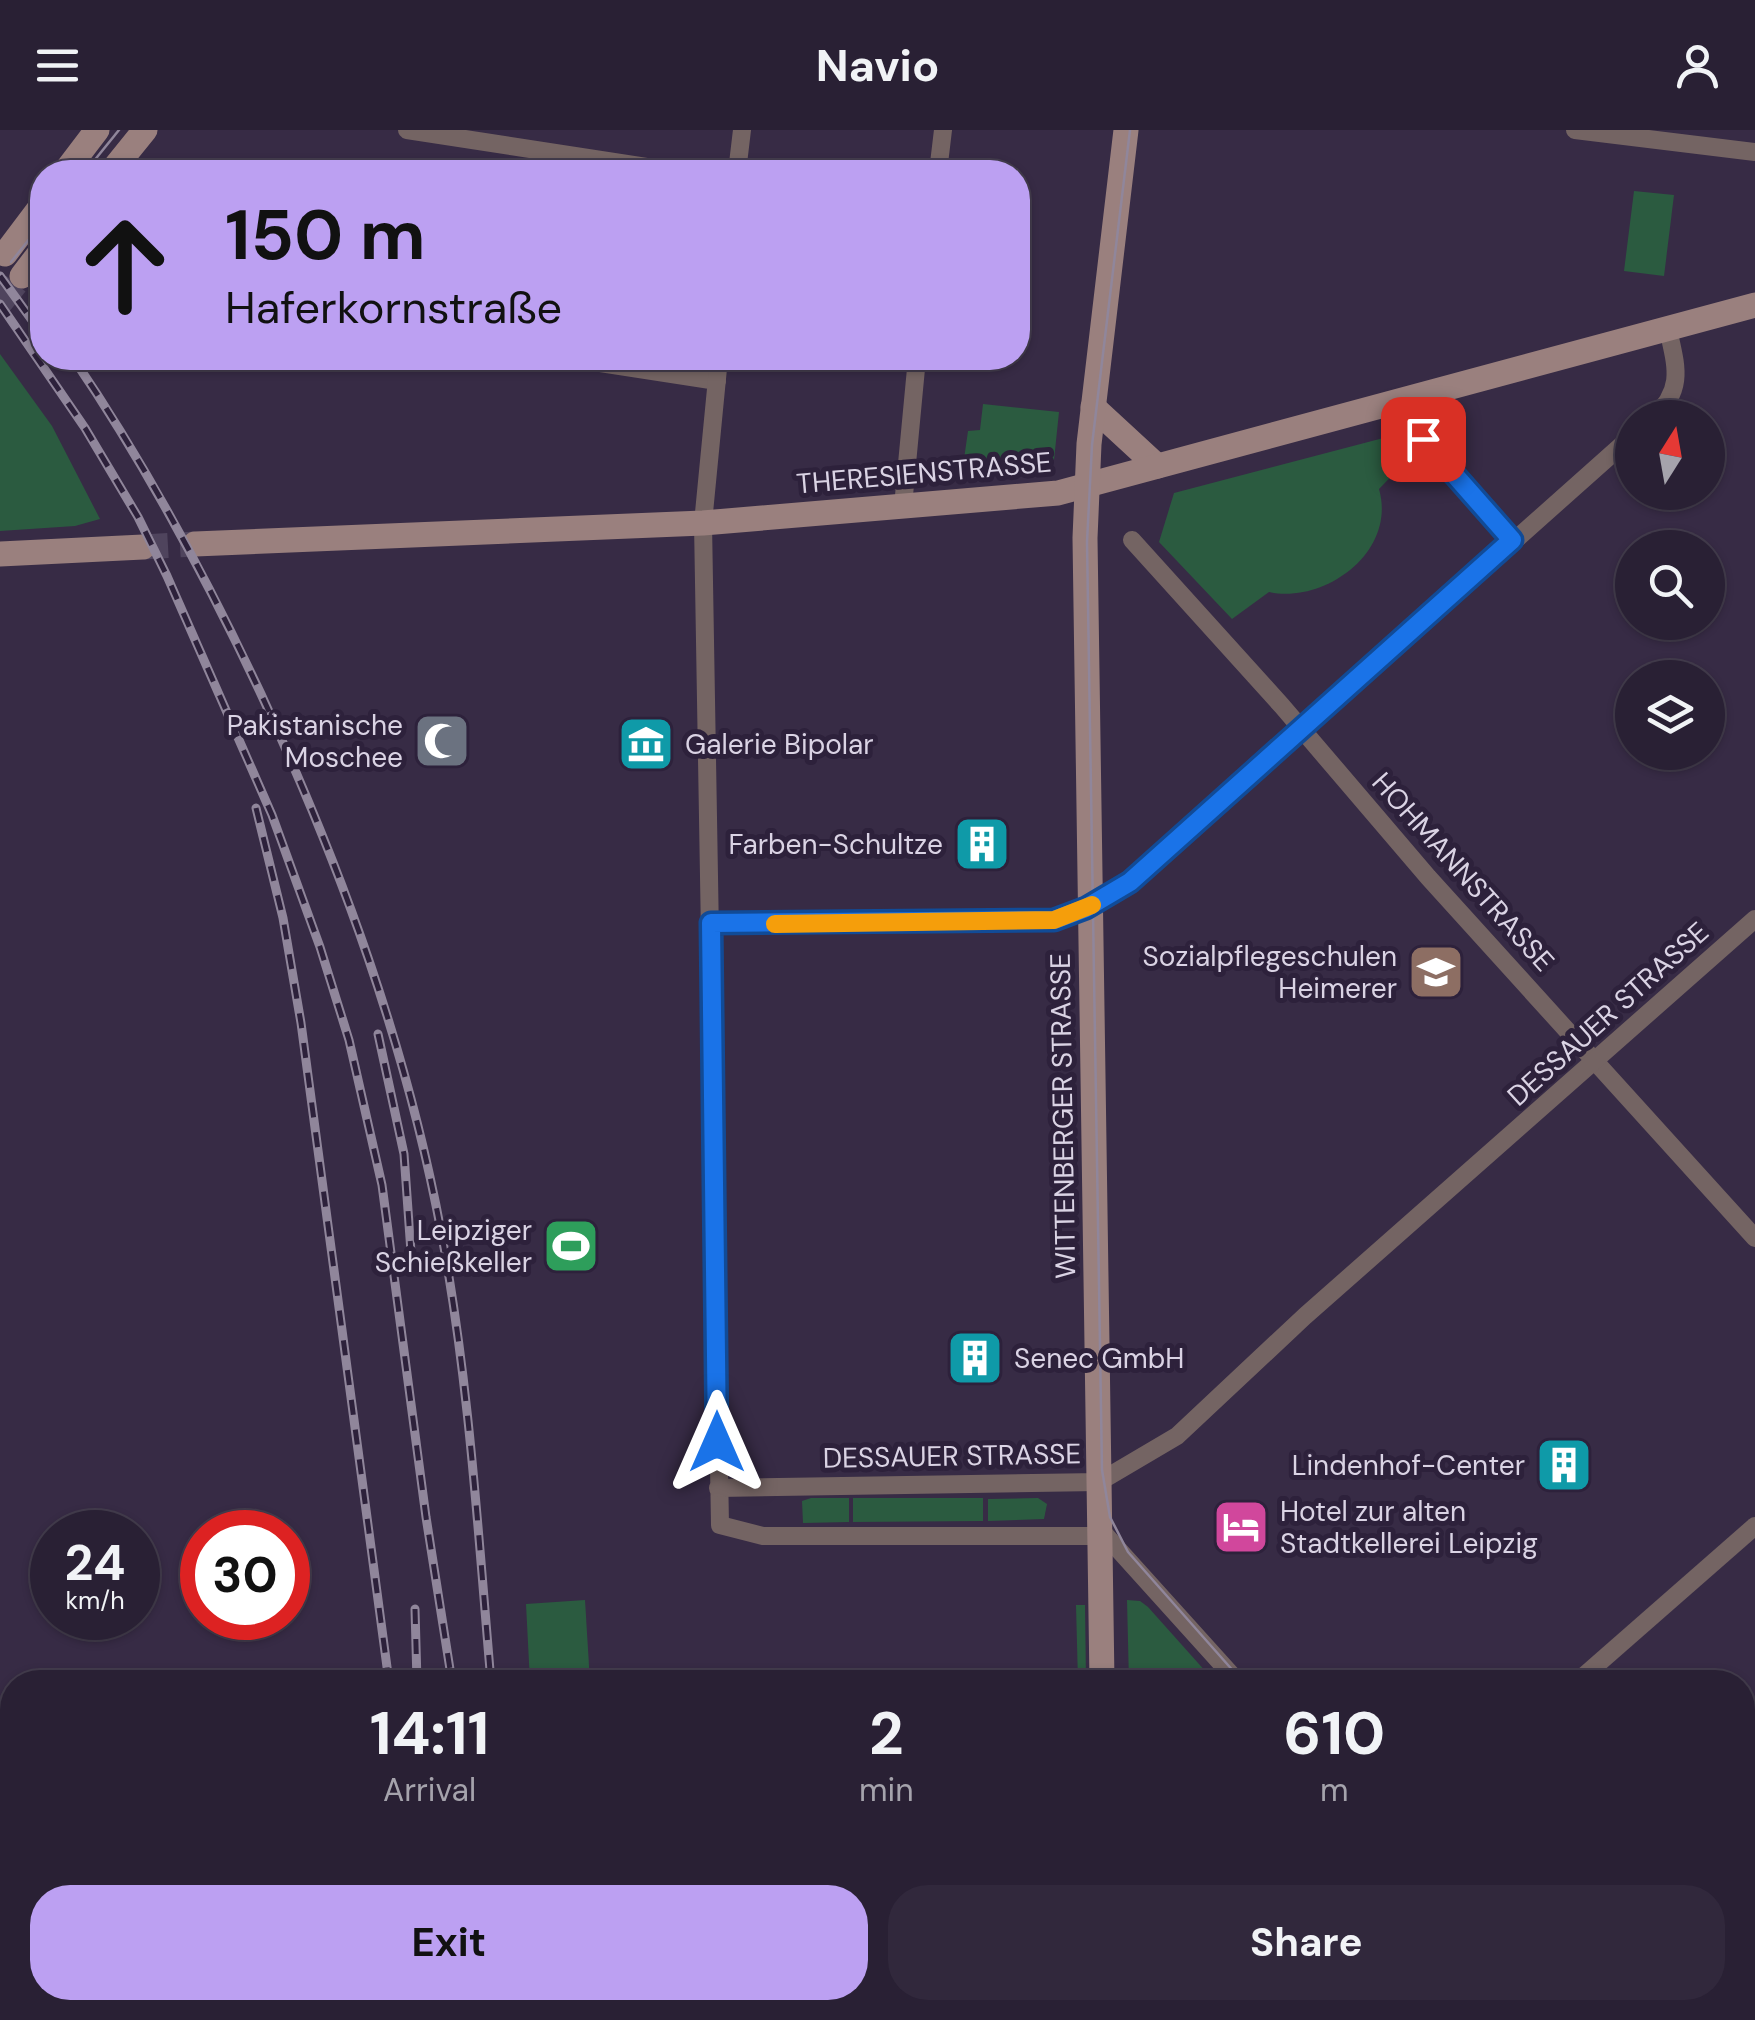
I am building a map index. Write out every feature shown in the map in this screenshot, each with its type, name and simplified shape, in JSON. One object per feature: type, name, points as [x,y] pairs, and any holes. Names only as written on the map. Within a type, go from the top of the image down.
[{"type":"main road","points":[[74,160],[97,130]]},
{"type":"main road","points":[[121,160],[146,130]]},
{"type":"main road","name":"WITTENBERGER STRASSE","points":[[1102,1670],[1086,485],[1126,130]]},
{"type":"main road","points":[[5,254],[30,221]]},
{"type":"main road","points":[[22,276],[30,266]]},
{"type":"main road","name":"THERESIENSTRASSE","points":[[195,544],[703,523],[1058,493],[1755,304]]},
{"type":"main road","points":[[1094,407],[1157,466]]},
{"type":"main road","points":[[0,554],[142,547]]},
{"type":"street","points":[[407,130],[601,160]]},
{"type":"street","points":[[739,160],[742,130]]},
{"type":"street","points":[[939,160],[943,130]]},
{"type":"street","points":[[1576,130],[1755,152]]},
{"type":"street","points":[[1668,328],[1676,371],[1674,392],[1668,400]]},
{"type":"street","points":[[645,370],[716,381]]},
{"type":"street","points":[[717,370],[703,523],[720,1525],[763,1536],[1099,1532],[1227,1670]]},
{"type":"street","points":[[903,506],[917,370]]},
{"type":"street","points":[[1406,400],[1419,435],[1512,540]]},
{"type":"street","points":[[711,923],[1054,920],[1090,906],[1130,882],[1615,451]]},
{"type":"street","name":"HOHMANNSTRASSE","points":[[1132,540],[1428,877],[1755,1238]]},
{"type":"street","name":"DESSAUER STRASSE","points":[[718,1488],[1099,1482],[1177,1436],[1305,1316],[1755,919]]},
{"type":"street","points":[[1591,1670],[1755,1526]]},
{"type":"shaded area","points":[[1634,191],[1674,195],[1664,276],[1624,271]]},
{"type":"shaded area","points":[[0,354],[52,426],[100,519],[75,526],[0,531]]},
{"type":"shaded area","points":[[983,404],[1059,412],[1054,460],[963,466],[968,431],[980,430]]},
{"type":"shaded area","points":[[1391,436],[1411,456],[1379,489],[1382,512],[1367,552],[1352,569],[1333,581],[1291,594],[1269,592],[1232,619],[1159,542],[1174,493]]},
{"type":"shaded area","points":[[849,1498],[849,1522],[803,1523],[802,1501]]},
{"type":"shaded area","points":[[853,1498],[983,1498],[983,1521],[853,1522]]},
{"type":"shaded area","points":[[1038,1498],[1047,1504],[1044,1519],[988,1521],[988,1499]]},
{"type":"shaded area","points":[[585,1600],[589,1670],[529,1670],[526,1604]]},
{"type":"shaded area","points":[[1127,1600],[1140,1601],[1148,1607],[1204,1670],[1129,1670]]},
{"type":"shaded area","points":[[1076,1605],[1085,1605],[1086,1670],[1078,1670]]},
{"type":"tunnel","points":[[0,303],[22,276]]},
{"type":"tunnel","points":[[143,547],[195,544]]},
{"type":"tram line","points":[[95,160],[119,130]]},
{"type":"tram line","points":[[1130,130],[1092,445],[1087,542],[1102,1470],[1110,1517],[1128,1552],[1232,1670]]},
{"type":"tram line","points":[[11,262],[30,238]]},
{"type":"railway","points":[[0,276],[30,317]]},
{"type":"railway","points":[[0,304],[30,348]]},
{"type":"railway","points":[[45,370],[138,517],[167,576],[272,815],[349,1040],[382,1185],[450,1670]]},
{"type":"railway","points":[[81,370],[174,522],[261,694],[344,891],[390,1025],[426,1161],[451,1287],[472,1456],[490,1670]]},
{"type":"railway","points":[[256,808],[283,918],[301,1023],[387,1670]]},
{"type":"railway","points":[[378,1034],[404,1154],[412,1266]]},
{"type":"railway","points":[[415,1609],[417,1670]]},
{"type":"slow traffic","points":[[775,924],[1054,920],[1092,905]]},
{"type":"place","name":"Pakistanische Moschee","points":[[442,741]]},
{"type":"place","name":"Galerie Bipolar","points":[[646,744]]},
{"type":"place","name":"Farben-Schultze","points":[[982,844]]},
{"type":"place","name":"Sozialpflegeschulen Heimerer","points":[[1436,972]]},
{"type":"place","name":"Leipziger Schießkeller","points":[[571,1246]]},
{"type":"place","name":"Senec GmbH","points":[[975,1358]]},
{"type":"place","name":"Lindenhof-Center","points":[[1564,1465]]},
{"type":"place","name":"Hotel zur alten Stadtkellerei Leipzig","points":[[1241,1527]]},
{"type":"route","points":[[717,1442],[711,923],[1054,920],[1086,908],[1130,882],[1512,540],[1423,439]]}]
